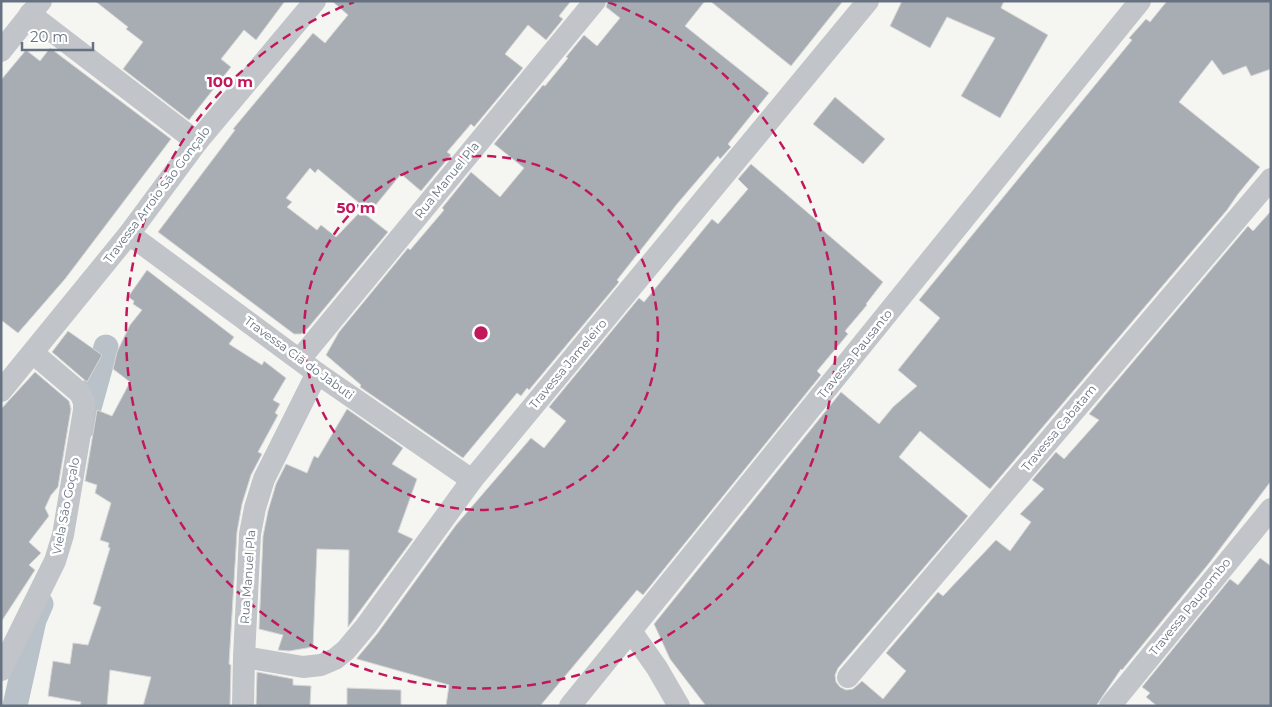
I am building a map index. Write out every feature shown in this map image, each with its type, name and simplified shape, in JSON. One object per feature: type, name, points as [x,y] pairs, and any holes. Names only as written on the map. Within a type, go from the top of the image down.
[{"type":"street","name":"Travessa Arroio São Gonçalo","points":[[1,391],[129,234],[197,142],[315,1]]},
{"type":"street","name":"Rua Manuel Pla","points":[[243,706],[250,534],[255,508],[264,479],[308,366],[595,1]]},
{"type":"street","name":"Travessa Jameleiro","points":[[244,657],[303,667],[321,665],[335,659],[346,650],[366,626],[472,480],[868,1]]},
{"type":"street","name":"Travessa Pausanto","points":[[570,706],[1140,1]]},
{"type":"street","points":[[1,50],[36,8],[197,142]]},
{"type":"street","name":"Travessa Cabatam","points":[[848,678],[1271,179]]},
{"type":"street","name":"Travessa Ciã do Jabuti","points":[[129,234],[308,366],[472,480]]},
{"type":"street","name":"Viela São Goçalo","points":[[1,670],[55,561],[63,535],[84,410],[84,402],[80,393],[33,353]]},
{"type":"street","name":"Travessa Paupombo","points":[[1110,706],[1271,509]]},
{"type":"street","points":[[631,631],[657,668],[679,706]]},
{"type":"building","points":[[95,1],[285,1],[256,40],[244,30],[221,59],[231,67],[189,120],[123,69],[143,42],[126,29],[128,27]]},
{"type":"building","points":[[332,1],[571,1],[559,16],[563,19],[546,40],[528,25],[505,54],[523,68],[474,127],[471,124],[447,152],[451,155],[421,191],[401,174],[370,212],[318,169],[315,173],[310,168],[286,198],[292,202],[287,207],[317,230],[321,225],[336,237],[361,211],[388,232],[308,328],[301,334],[294,334],[158,232],[235,130],[233,129],[313,33],[325,43],[348,15]]},
{"type":"building","points":[[608,1],[705,1],[685,26],[769,93],[728,144],[731,147],[720,159],[718,156],[677,204],[617,280],[619,282],[529,390],[527,388],[521,396],[517,393],[463,458],[360,387],[361,385],[326,355],[339,332],[408,248],[410,250],[444,210],[442,208],[471,172],[500,197],[524,168],[494,144],[543,85],[545,86],[584,35],[597,46],[620,18],[606,7]]},
{"type":"building","points":[[710,1],[843,1],[791,66]]},
{"type":"building","points":[[902,1],[1004,1],[1001,8],[1048,35],[1000,118],[961,96],[995,38],[947,17],[930,48],[890,26]]},
{"type":"building","points":[[1167,1],[1271,1],[1271,69],[1251,76],[1246,66],[1223,75],[1212,60],[1179,102],[1260,167],[1227,210],[990,489],[920,431],[899,457],[968,516],[838,668],[835,675],[836,682],[846,690],[853,689],[862,681],[883,699],[906,671],[886,653],[938,592],[943,596],[996,540],[1010,551],[1031,522],[1020,514],[1044,489],[1032,480],[1056,452],[1064,459],[1099,420],[1089,414],[1248,226],[1253,231],[1271,211],[1271,481],[1210,562],[1121,669],[1096,706],[706,706],[670,659],[654,624],[841,392],[879,424],[893,407],[917,386],[898,370],[940,318],[919,300],[1132,40],[1129,38],[1146,19],[1150,22]]},
{"type":"building","points":[[50,48],[171,139],[65,279],[18,333],[1,320],[1,80],[26,50],[40,61]]},
{"type":"building","points":[[835,97],[885,139],[863,164],[813,124]]},
{"type":"building","points":[[751,164],[821,224],[819,227],[883,282],[845,331],[848,334],[817,371],[821,375],[643,595],[637,590],[540,706],[446,706],[449,685],[357,659],[456,525],[531,438],[544,448],[566,421],[549,407],[639,298],[644,302],[712,219],[718,224],[748,189],[738,179]]},
{"type":"building","points":[[147,270],[234,337],[229,344],[262,365],[264,361],[286,378],[273,400],[280,404],[275,413],[278,415],[258,452],[262,454],[251,475],[242,504],[237,532],[229,664],[231,665],[230,706],[143,706],[151,677],[110,670],[107,706],[80,706],[81,702],[48,696],[53,661],[70,664],[73,643],[88,645],[101,607],[93,604],[110,548],[108,547],[109,543],[100,540],[111,503],[95,493],[97,485],[85,481],[97,410],[112,416],[130,382],[113,369],[117,352],[130,325],[142,310],[133,304],[134,301],[128,297]]},
{"type":"building","points":[[68,331],[102,355],[87,382],[52,352]]},
{"type":"building","points":[[35,372],[69,401],[71,409],[58,487],[51,495],[45,508],[49,516],[29,542],[41,553],[29,565],[35,570],[1,622],[1,409]]},
{"type":"building","points":[[347,409],[403,448],[392,464],[417,479],[398,532],[413,539],[348,627],[349,550],[317,549],[313,647],[289,651],[278,650],[283,635],[259,629],[263,536],[268,511],[276,484],[286,464],[307,473],[314,456],[318,458]]},
{"type":"building","points":[[1260,558],[1271,566],[1271,706],[1157,706],[1146,697],[1150,693],[1142,687],[1230,579],[1238,585]]},
{"type":"building","points":[[257,672],[293,679],[293,685],[311,686],[310,706],[256,706]]},
{"type":"building","points":[[347,688],[401,690],[401,706],[347,706]]},
{"type":"waterway","points":[[84,426],[106,347]]},
{"type":"waterway","points":[[15,706],[34,620],[41,604]]}]
